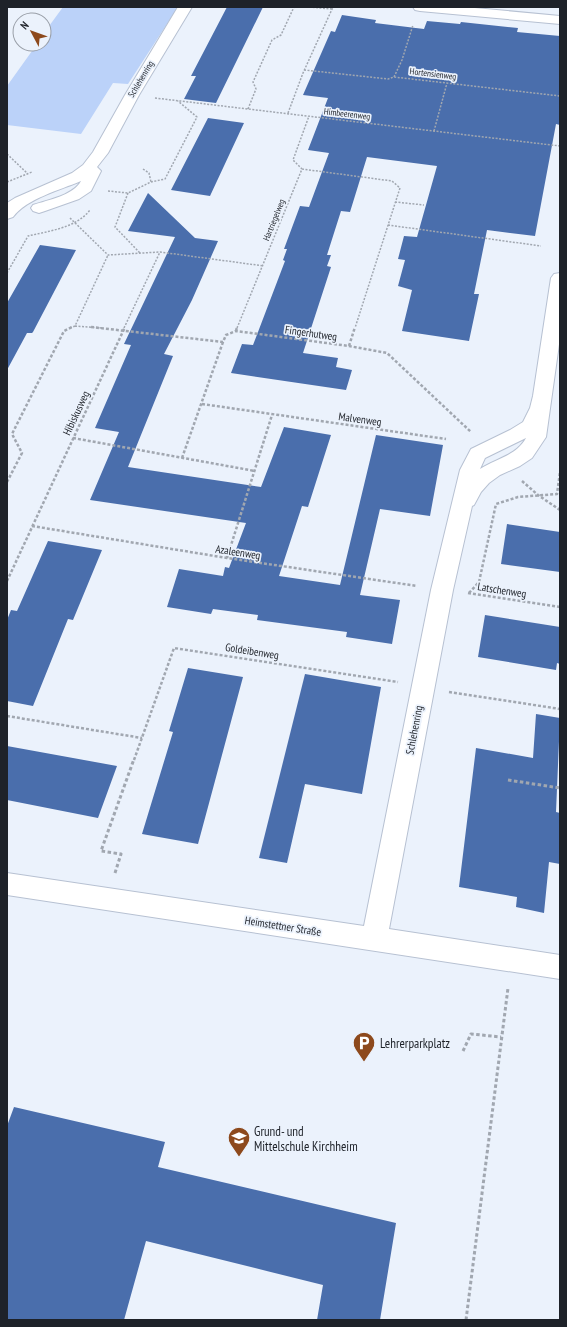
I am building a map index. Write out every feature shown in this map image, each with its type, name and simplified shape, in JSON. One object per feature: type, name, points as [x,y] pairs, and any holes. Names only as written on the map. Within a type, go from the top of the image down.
[{"type":"street","name":"Schlehenring","points":[[7,224],[21,216],[73,196],[85,188],[100,153],[132,95],[185,7]]},
{"type":"street","points":[[420,7],[560,20]]},
{"type":"street","points":[[512,7],[536,8],[560,20]]},
{"type":"street","name":"Schlehenring","points":[[7,214],[12,207],[21,201],[78,176],[89,168],[100,153]]},
{"type":"street","name":"Schlehenring","points":[[457,521],[471,490],[486,475],[520,458],[531,450],[536,437],[560,278]]},
{"type":"street","name":"Schlehenring","points":[[374,939],[422,686],[457,521],[470,470],[478,454],[517,435],[530,426],[539,408],[544,389]]},
{"type":"street","name":"Heimstettner Straße","points":[[7,884],[560,967]]},
{"type":"path","points":[[248,109],[256,89],[253,82],[272,40],[281,35],[294,7]]},
{"type":"path","points":[[288,114],[304,70],[332,8],[309,7]]},
{"type":"path","points":[[394,76],[402,60],[414,22]]},
{"type":"path","name":"Hortensienweg","points":[[304,70],[388,79],[394,76],[560,96]]},
{"type":"path","points":[[434,131],[447,82]]},
{"type":"path","name":"Himbeerenweg","points":[[132,95],[560,146]]},
{"type":"path","points":[[140,253],[115,227],[128,193],[151,182],[165,180],[197,117],[177,101]]},
{"type":"path","points":[[309,116],[293,160],[302,169],[392,181],[400,188],[349,346]]},
{"type":"path","points":[[143,169],[149,173],[151,182]]},
{"type":"path","name":"Hartriegelweg","points":[[236,331],[264,266],[302,169]]},
{"type":"path","points":[[7,182],[35,171]]},
{"type":"path","points":[[56,202],[74,223],[108,255],[160,252],[264,266]]},
{"type":"path","points":[[396,202],[424,205]]},
{"type":"path","points":[[388,225],[541,246]]},
{"type":"path","points":[[7,273],[28,236],[56,228]]},
{"type":"path","name":"Hibiskusweg","points":[[7,582],[160,252]]},
{"type":"path","points":[[75,326],[108,255]]},
{"type":"path","points":[[7,482],[22,453],[12,434],[64,332],[75,326],[223,342]]},
{"type":"path","points":[[182,458],[223,342],[226,335],[236,331]]},
{"type":"path","name":"Fingerhutweg","points":[[236,331],[349,346],[387,353],[488,449]]},
{"type":"path","name":"Malvenweg","points":[[202,404],[446,439]]},
{"type":"path","points":[[227,558],[272,415]]},
{"type":"path","points":[[73,438],[254,471]]},
{"type":"path","points":[[505,465],[538,495],[560,510]]},
{"type":"path","points":[[466,597],[479,582],[496,504],[518,497],[557,494],[560,472]]},
{"type":"path","name":"Azaleenweg","points":[[32,526],[227,558],[442,590]]},
{"type":"path","name":"Latschenweg","points":[[442,590],[560,607]]},
{"type":"path","name":"Goldeibenweg","points":[[115,874],[121,854],[101,851],[174,648],[422,686]]},
{"type":"path","points":[[445,692],[560,709]]},
{"type":"path","points":[[7,716],[142,738]]},
{"type":"path","points":[[508,780],[560,788]]},
{"type":"path","points":[[466,1320],[508,988]]},
{"type":"path","points":[[463,1051],[471,1034],[501,1037]]},
{"type":"shaded area","points":[[63,7],[178,7],[128,84],[113,83],[81,134],[7,125],[7,86],[31,52],[52,52],[52,22]]},
{"type":"building","points":[[227,7],[263,7],[216,103],[184,99],[196,76],[191,76]]},
{"type":"building","points":[[342,15],[376,20],[375,23],[424,29],[427,21],[460,24],[461,22],[518,28],[517,32],[560,36],[560,125],[556,124],[535,236],[487,230],[474,294],[479,294],[469,341],[402,331],[412,290],[398,286],[405,260],[398,259],[404,236],[417,237],[437,166],[367,157],[350,212],[341,211],[327,255],[331,255],[327,266],[331,267],[303,353],[338,358],[336,367],[352,370],[346,390],[231,373],[242,344],[253,345],[285,261],[283,260],[287,249],[284,249],[300,206],[309,207],[329,153],[308,150],[328,98],[303,95],[331,31],[335,32]]},
{"type":"building","points":[[208,118],[244,123],[210,196],[171,190]]},
{"type":"building","points":[[148,193],[195,238],[218,241],[192,300],[164,354],[173,356],[128,467],[261,487],[284,427],[331,435],[308,507],[302,506],[279,576],[340,585],[376,435],[443,445],[430,516],[380,509],[360,595],[400,600],[392,644],[346,637],[347,632],[257,620],[258,615],[213,609],[211,614],[167,607],[179,569],[223,576],[225,567],[229,568],[246,523],[90,500],[119,432],[95,428],[131,345],[124,344],[175,237],[128,231]]},
{"type":"building","points":[[40,245],[76,250],[33,332],[27,333],[7,370],[7,303]]},
{"type":"building","points":[[507,524],[560,532],[560,572],[501,564]]},
{"type":"building","points":[[48,541],[102,550],[73,620],[68,619],[33,706],[7,701],[7,620],[11,610],[17,611]]},
{"type":"building","points":[[485,615],[560,627],[560,664],[557,663],[556,670],[478,657]]},
{"type":"building","points":[[188,668],[243,677],[198,844],[142,834],[173,732],[169,731]]},
{"type":"building","points":[[305,674],[381,687],[362,794],[305,784],[287,863],[259,858]]},
{"type":"building","points":[[536,714],[560,718],[556,812],[560,813],[560,864],[549,862],[544,913],[516,907],[517,897],[459,887],[476,748],[533,758]]},
{"type":"building","points":[[7,746],[117,766],[98,818],[7,800]]},
{"type":"building","points":[[14,1107],[165,1142],[158,1167],[396,1223],[380,1320],[317,1320],[323,1285],[146,1241],[124,1320],[7,1320],[7,1126]]},
{"type":"place","name":"Lehrerparkplatz","points":[[364,1062]]},
{"type":"place","name":"Grund- und Mittelschule Kirchheim","points":[[239,1158]]}]
